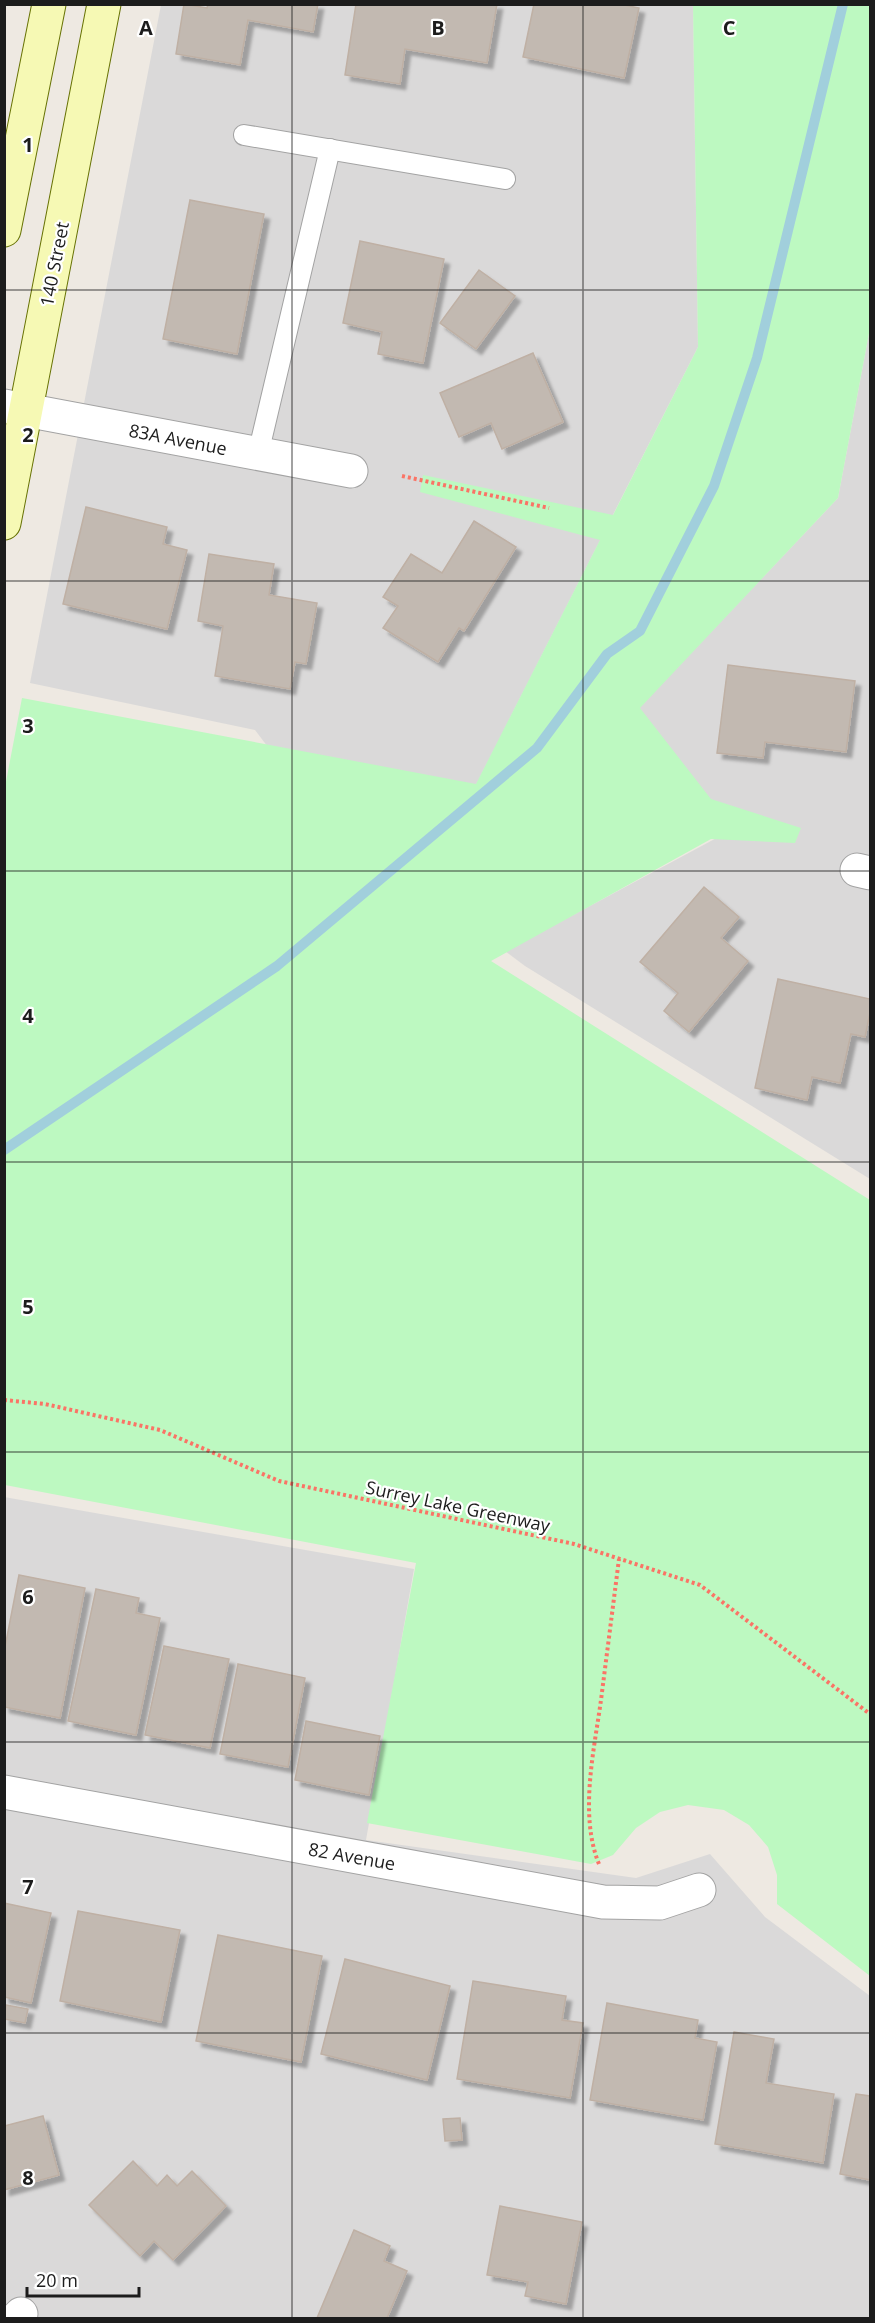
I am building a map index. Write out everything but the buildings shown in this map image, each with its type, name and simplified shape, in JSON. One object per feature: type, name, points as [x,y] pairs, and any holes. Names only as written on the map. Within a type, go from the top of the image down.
[{"type":"main road","points":[[4,230],[49,4]]},
{"type":"main road","name":"140 Street","points":[[4,524],[15,408],[104,4]]},
{"type":"street","name":"83A Avenue","points":[[15,408],[351,471]]},
{"type":"street","name":"82 Avenue","points":[[4,1792],[603,1902],[660,1903],[699,1890]]},
{"type":"lane","points":[[244,135],[506,179]]},
{"type":"lane","points":[[258,454],[330,150]]},
{"type":"path","points":[[402,476],[549,508]]},
{"type":"path","name":"Surrey Lake Greenway","points":[[4,1400],[45,1404],[160,1430],[279,1481],[574,1544],[700,1586],[870,1714]]},
{"type":"path","points":[[600,1867],[593,1849],[588,1821],[594,1753],[620,1559]]},
{"type":"shaded area","points":[[161,5],[693,5],[698,347],[476,785],[534,936],[724,834],[638,709],[838,498],[870,328],[870,1179],[525,966],[315,809],[255,730],[30,683]]},
{"type":"shaded area","points":[[4,1497],[414,1569],[366,1840],[636,1878],[710,1854],[765,1917],[870,1996],[870,2318],[5,2318]]},
{"type":"green space","points":[[693,5],[870,5],[870,328],[838,498],[640,708],[711,799],[801,828],[795,843],[711,839],[491,961],[870,1200],[870,1976],[777,1904],[777,1875],[768,1847],[749,1825],[724,1810],[688,1805],[660,1812],[636,1828],[613,1855],[591,1864],[367,1823],[416,1563],[5,1485],[4,792],[22,698],[476,784],[600,540],[420,492],[423,475],[613,515],[698,347]]},
{"type":"waterway","points":[[4,1150],[277,966],[537,748],[607,654],[640,631],[714,486],[757,358],[843,4]]}]
